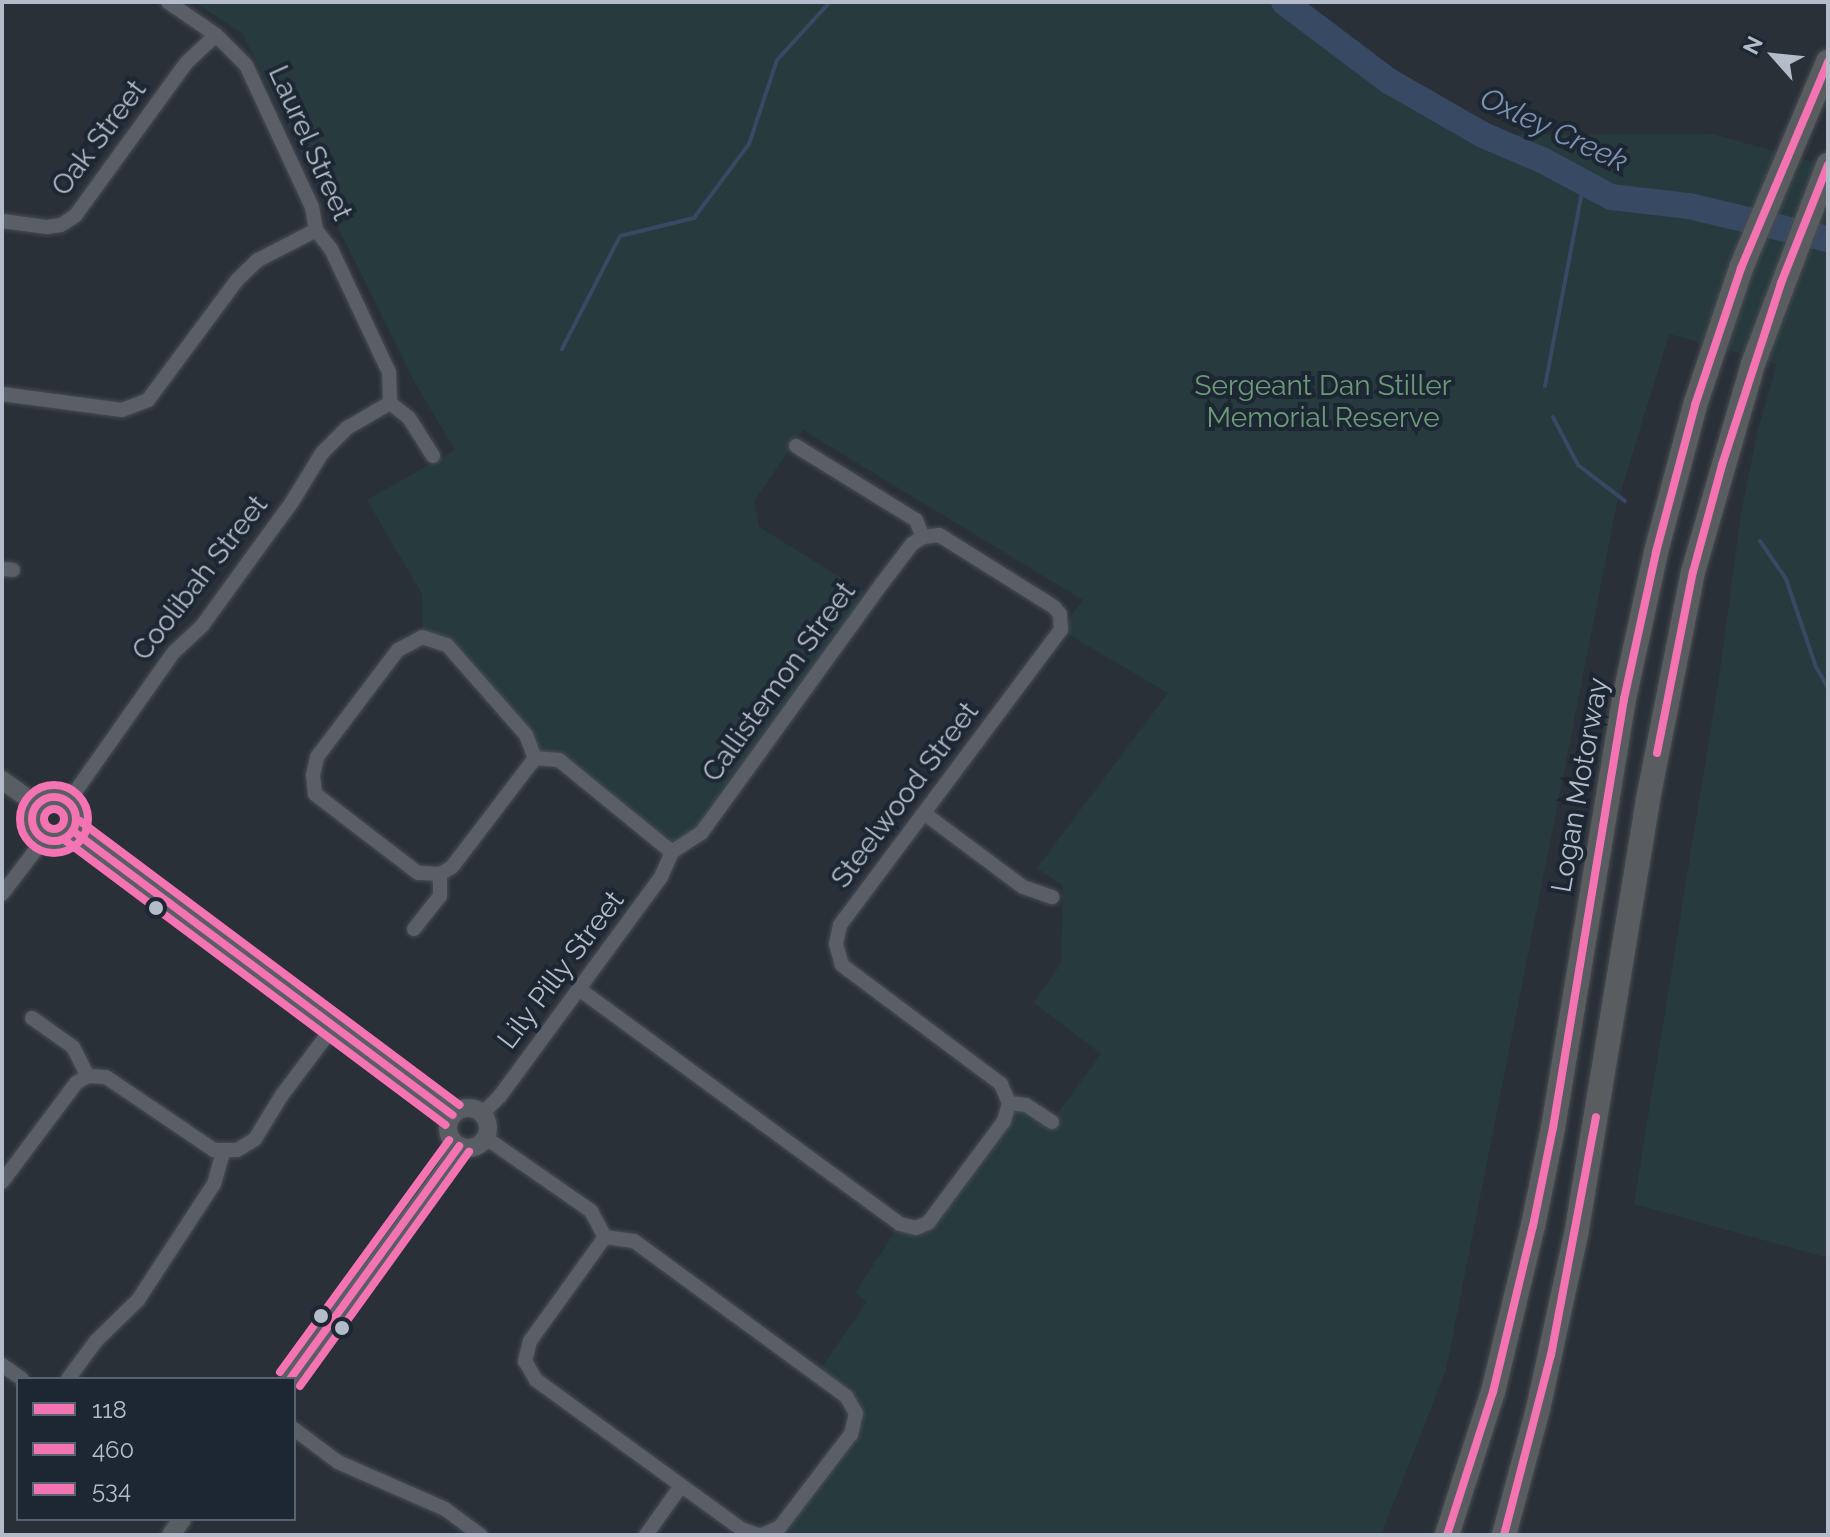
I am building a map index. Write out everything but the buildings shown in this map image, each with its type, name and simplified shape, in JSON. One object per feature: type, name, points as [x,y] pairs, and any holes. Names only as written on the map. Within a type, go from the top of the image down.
[{"type":"highway","name":"Logan Motorway","points":[[1447,1535],[1493,1392],[1533,1226],[1638,627],[1671,492],[1713,349],[1789,149],[1828,62]]},
{"type":"highway","points":[[1504,1535],[1538,1409],[1576,1235],[1648,799],[1693,572],[1753,364],[1828,165]]},
{"type":"street","name":"Laurel Street","points":[[168,2],[216,35],[246,65],[312,207],[316,230],[331,249],[389,372],[390,403]]},
{"type":"street","name":"Oak Street","points":[[2,221],[47,227],[61,225],[75,216],[186,63],[216,35]]},
{"type":"street","points":[[2,394],[122,410],[148,400],[237,280],[258,260],[316,230]]},
{"type":"street","points":[[390,403],[409,418],[433,456]]},
{"type":"street","name":"Coolibah Street","points":[[68,802],[173,653],[202,626],[292,502],[322,453],[347,428],[390,403]]},
{"type":"street","points":[[796,446],[916,520],[923,537]]},
{"type":"street","name":"Steelwood Street","points":[[923,537],[939,535],[1054,607],[1060,614],[1061,630],[840,925],[836,944],[842,965],[1001,1084],[1009,1103]]},
{"type":"street","name":"Callistemon Street","points":[[672,852],[701,833],[883,582],[912,544],[923,537]]},
{"type":"street","points":[[422,637],[447,645],[526,735],[535,758],[452,867],[440,874],[418,873],[315,794],[313,775],[317,757],[398,650],[422,637]]},
{"type":"street","points":[[535,758],[559,760],[672,852]]},
{"type":"street","points":[[2,780],[37,805]]},
{"type":"street","points":[[52,797],[68,802],[76,813],[73,831],[62,840],[44,839],[33,825],[37,805],[52,797]]},
{"type":"street","points":[[925,814],[1023,887],[1052,897]]},
{"type":"street","points":[[73,831],[452,1115]]},
{"type":"street","points":[[2,894],[44,839]]},
{"type":"street","name":"Lily Pilly Street","points":[[483,1113],[661,877],[672,852]]},
{"type":"street","points":[[414,929],[440,896],[440,874]]},
{"type":"street","points":[[579,989],[900,1224],[916,1228],[928,1223],[1004,1121],[1009,1103],[1026,1105],[1052,1122]]},
{"type":"street","points":[[32,1018],[73,1047],[88,1076]]},
{"type":"street","points":[[2,1182],[76,1083],[88,1076],[106,1077],[187,1129],[206,1146],[223,1153],[237,1150],[255,1139],[282,1095],[334,1026]]},
{"type":"street","points":[[466,1108],[483,1113],[488,1124],[486,1138],[474,1147],[459,1146],[449,1136],[452,1115],[466,1108]]},
{"type":"street","points":[[486,1138],[591,1211],[605,1237]]},
{"type":"street","points":[[291,1377],[444,1171],[459,1146]]},
{"type":"street","points":[[69,1377],[96,1341],[138,1300],[214,1184],[223,1153]]},
{"type":"street","points":[[605,1237],[634,1241],[846,1396],[856,1413],[851,1434],[780,1527],[760,1535],[741,1529],[536,1380],[525,1361],[530,1341],[605,1237]]},
{"type":"street","points":[[2,1365],[19,1377]]},
{"type":"street","points":[[296,1430],[338,1462],[445,1509],[480,1535]]},
{"type":"street","points":[[646,1535],[681,1486]]},
{"type":"green space","name":"Sergeant Dan Stiller Memorial Reserve","points":[[194,2],[1284,2],[1389,81],[1483,135],[1713,134],[1828,166],[1828,1258],[1634,1204],[1720,671],[1741,513],[1758,429],[1777,364],[1669,334],[1616,508],[1446,1370],[1381,1535],[762,1535],[780,1527],[851,1434],[856,1413],[817,1374],[867,1302],[855,1293],[900,1224],[916,1228],[1009,1103],[1052,1121],[1101,1054],[1034,1003],[1061,963],[1063,886],[1037,868],[1168,693],[1061,630],[1083,600],[803,430],[754,501],[759,527],[872,597],[701,833],[672,852],[559,760],[535,758],[447,645],[422,637],[422,594],[367,500],[455,450],[415,383],[242,33]]},
{"type":"waterway","points":[[562,349],[620,236],[694,218],[749,144],[777,60],[830,2]]},
{"type":"waterway","name":"Oxley Creek","points":[[1284,2],[1389,81],[1483,135],[1542,160],[1611,197],[1689,206],[1828,239]]},
{"type":"waterway","points":[[1545,386],[1584,182]]},
{"type":"waterway","points":[[1553,417],[1578,465],[1625,501]]},
{"type":"waterway","points":[[1760,541],[1786,579],[1816,667],[1828,688]]},
{"type":"transit line","name":"118","points":[[1447,1535],[1493,1392],[1533,1226],[1553,1128],[1624,699],[1656,552],[1695,405],[1741,268],[1828,62]]},
{"type":"transit line","name":"118","points":[[1657,753],[1693,572],[1722,465],[1781,283],[1828,165]]},
{"type":"transit line","name":"460","points":[[54,785],[78,795],[88,819],[78,843],[54,853],[30,843],[20,819],[30,795],[54,785]]},
{"type":"transit line","name":"118","points":[[54,797],[69,804],[76,819],[69,834],[54,841],[39,834],[32,819],[39,804],[54,797]]},
{"type":"transit line","name":"534","points":[[54,809],[61,812],[64,819],[61,826],[54,829],[47,826],[44,819],[47,812],[54,809]]},
{"type":"transit line","name":"534","points":[[80,821],[459,1105]]},
{"type":"transit line","name":"118","points":[[73,831],[452,1115]]},
{"type":"transit line","name":"460","points":[[66,841],[445,1125]]},
{"type":"transit line","name":"118","points":[[1504,1535],[1551,1355],[1596,1117]]},
{"type":"transit line","name":"534","points":[[280,1372],[449,1140]]},
{"type":"transit line","name":"118","points":[[291,1377],[459,1146]]},
{"type":"transit line","name":"460","points":[[300,1386],[469,1152]]}]
